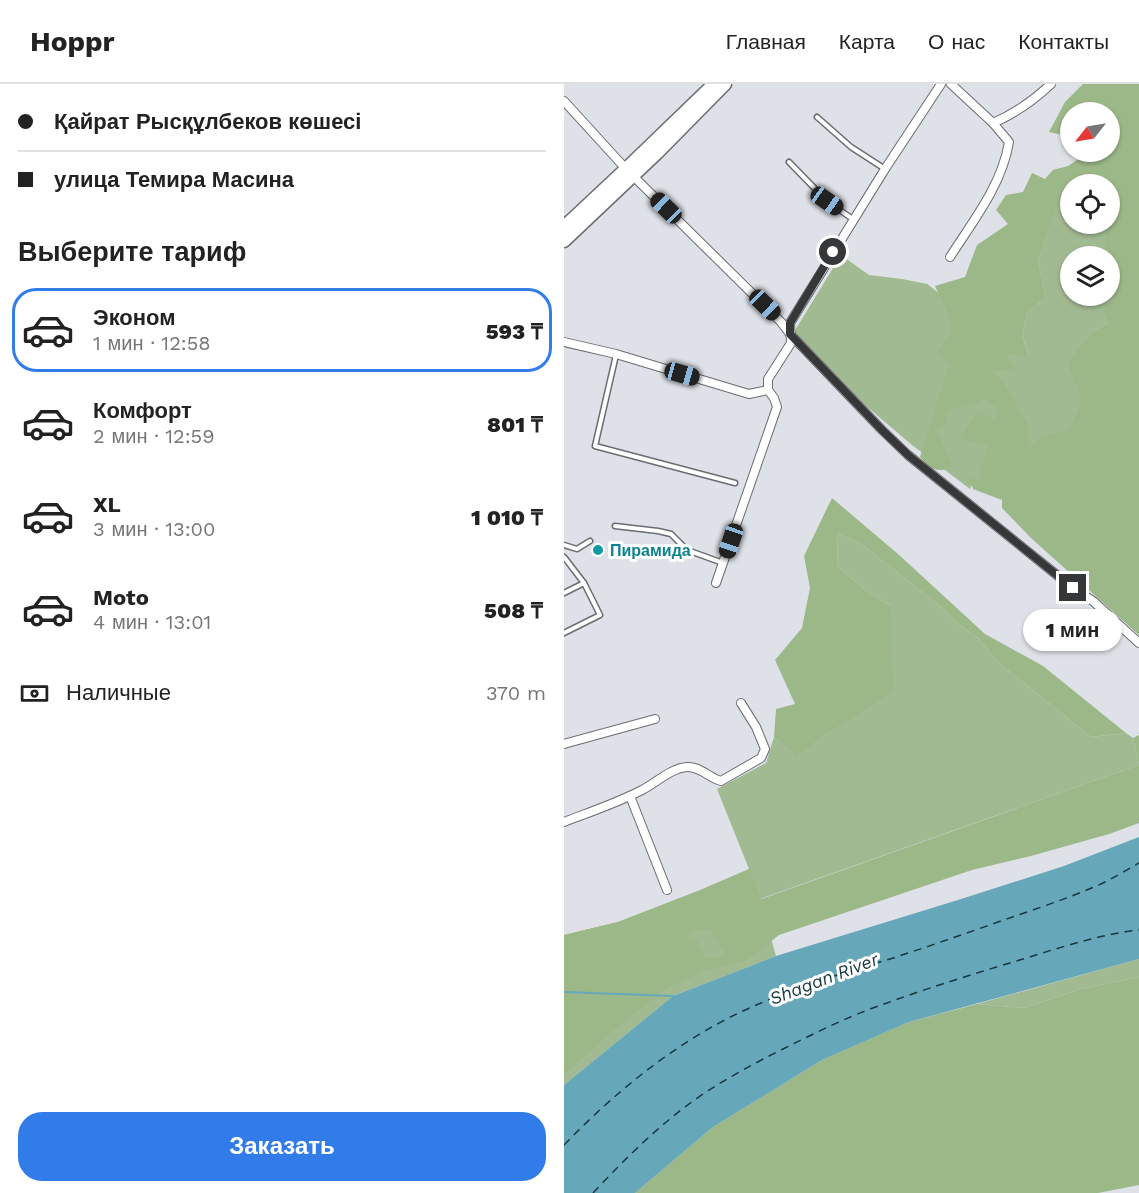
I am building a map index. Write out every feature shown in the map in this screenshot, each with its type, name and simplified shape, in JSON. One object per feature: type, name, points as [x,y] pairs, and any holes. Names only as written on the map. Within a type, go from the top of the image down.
[{"type":"main road","points":[[564,241],[714,84]]},
{"type":"main road","points":[[564,227],[630,172],[725,84]]},
{"type":"street","points":[[716,583],[777,407],[768,390],[768,379],[791,343],[790,323],[885,169],[941,84]]},
{"type":"street","points":[[950,257],[995,187],[1007,159],[1010,142],[951,84]]},
{"type":"street","points":[[993,123],[1006,117],[1052,84]]},
{"type":"street","points":[[564,101],[630,172],[781,322],[908,455],[1073,588],[1093,601],[1139,643]]},
{"type":"street","points":[[564,342],[616,354],[749,394],[768,390]]},
{"type":"street","points":[[564,822],[644,790],[678,769],[689,766],[721,781],[761,758],[765,749],[756,727],[741,703]]},
{"type":"street","points":[[564,744],[655,719]]},
{"type":"street","points":[[630,796],[667,890]]},
{"type":"lane","points":[[817,117],[851,147],[885,169]]},
{"type":"lane","points":[[789,162],[827,201],[854,220]]},
{"type":"lane","points":[[616,354],[595,446],[735,483]]},
{"type":"lane","points":[[615,526],[670,534],[687,550],[723,563]]},
{"type":"lane","points":[[564,545],[577,549],[590,541]]},
{"type":"lane","points":[[564,558],[584,584],[600,615],[564,633]]},
{"type":"lane","points":[[564,593],[584,584]]},
{"type":"green space","points":[[1083,84],[1139,84],[1139,635],[1031,538],[1002,508],[1002,500],[973,489],[969,477],[983,482],[979,472],[989,446],[960,438],[977,412],[996,420],[996,408],[986,399],[970,406],[948,410],[946,426],[936,429],[952,466],[942,470],[934,469],[920,457],[949,365],[937,353],[952,332],[949,316],[935,286],[965,277],[977,245],[1008,224],[996,210],[1006,195],[1023,192],[1032,173],[1045,179],[1053,170],[1074,162],[1120,162],[1120,102],[1065,102]],"holes":[[[1060,174],[1120,174],[1120,234],[1106,234],[1106,246],[1120,246],[1120,306],[1107,306],[1103,310],[1108,323],[1092,332],[1068,363],[1082,400],[1070,429],[1040,437],[1029,448],[1028,425],[1004,383],[993,371],[1014,369],[1005,353],[1029,357],[1022,336],[1027,313],[1046,297],[1038,261],[1057,206],[1060,207]]]},
{"type":"green space","points":[[1060,111],[1060,134],[1049,132]]},
{"type":"green space","points":[[1057,205],[1060,206],[1060,234],[1106,234],[1106,246],[1060,246],[1060,306],[1112,306],[1108,323],[1092,332],[1082,401],[1067,443],[1010,503],[974,480],[970,489],[912,445],[865,405],[794,332],[841,255],[869,275],[927,284],[1021,355],[1029,356],[1022,336],[1027,313],[1046,297],[1038,261]]},
{"type":"green space","points":[[832,498],[898,554],[985,634],[1043,666],[1126,733],[1091,737],[998,662],[978,638],[958,624],[945,610],[860,543],[838,534],[837,566],[869,593],[891,606],[893,692],[826,734],[797,756],[774,737],[776,709],[795,704],[775,660],[802,628],[810,588],[804,556]]},
{"type":"green space","points":[[838,534],[860,543],[945,610],[958,624],[978,638],[998,662],[1091,737],[1126,733],[1133,738],[1139,765],[760,899],[776,956],[673,996],[564,1085],[564,935],[618,922],[749,869],[717,789],[766,763],[774,737],[797,755],[826,734],[891,606],[869,593],[837,566]]},
{"type":"green space","points":[[1139,735],[1139,765],[1133,738]]},
{"type":"green space","points":[[1139,765],[1139,823],[1031,856],[972,870],[779,935],[746,961],[704,971],[664,990],[608,1035],[564,1075],[564,935],[618,922],[750,869],[761,899]],"holes":[[[701,929],[711,930],[725,952],[721,957],[705,959],[697,940],[690,940],[688,935]]]},
{"type":"green space","points":[[1139,959],[1139,977],[1081,989],[1024,1008],[977,1004]]},
{"type":"green space","points":[[1139,977],[1139,1185],[1098,1193],[635,1193],[713,1127],[822,1060],[909,1022],[977,1004],[1024,1008],[1081,989]]},
{"type":"water","name":"Shagan River","points":[[1139,837],[1139,959],[909,1022],[822,1060],[713,1127],[635,1193],[564,1193],[564,1085],[673,996],[776,956],[1064,866]]},
{"type":"waterway","points":[[564,992],[673,996]]},
{"type":"ferry route","points":[[564,1145],[608,1103],[655,1064],[680,1046],[733,1016],[777,996],[918,950],[1065,898],[1103,883],[1139,863]]},
{"type":"ferry route","points":[[593,1193],[639,1146],[689,1104],[747,1068],[821,1030],[874,1008],[959,979],[1088,940],[1139,930]]},
{"type":"place","name":"Пирамида","points":[[598,550]]},
{"type":"route","points":[[833,252],[790,323],[790,334],[908,455],[1073,588]]}]
